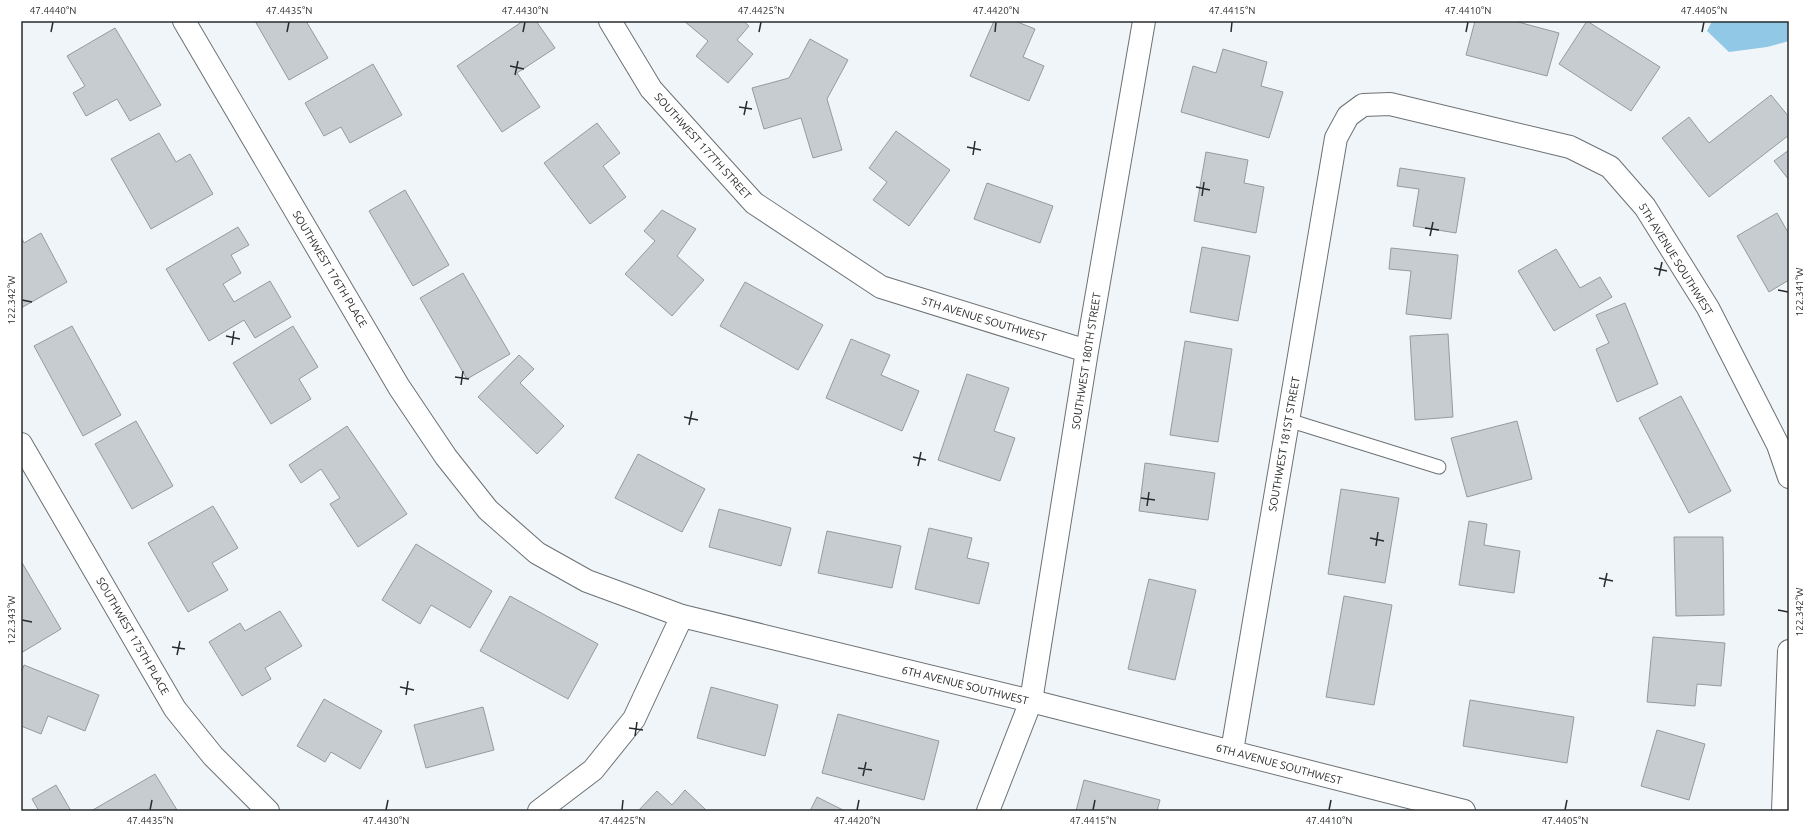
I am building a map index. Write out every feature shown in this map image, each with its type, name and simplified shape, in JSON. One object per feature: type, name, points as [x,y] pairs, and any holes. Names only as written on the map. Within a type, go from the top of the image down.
[{"type":"street","name":"SOUTHWEST 176TH PLACE","points":[[184,21],[399,387],[446,457],[488,510]]},
{"type":"street","name":"SOUTHWEST 177TH STREET","points":[[610,21],[652,90],[754,203],[881,286]]},
{"type":"street","name":"SOUTHWEST 180TH STREET","points":[[988,811],[1031,701],[1087,351],[1144,21]]},
{"type":"street","name":"5TH AVENUE SOUTHWEST","points":[[1336,138],[1348,116],[1363,105],[1390,104],[1570,147],[1610,167],[1644,207],[1708,308],[1778,445],[1789,477]]},
{"type":"street","name":"SOUTHWEST 181ST STREET","points":[[1232,751],[1336,138]]},
{"type":"street","name":"5TH AVENUE SOUTHWEST","points":[[881,286],[1087,351]]},
{"type":"street","name":"SOUTHWEST 175TH PLACE","points":[[21,444],[175,709],[213,756],[268,811]]},
{"type":"street","name":"6TH AVENUE SOUTHWEST","points":[[488,510],[537,553],[587,581],[682,616],[1232,751],[1434,808],[1464,811]]},
{"type":"street","points":[[539,811],[593,770],[634,719],[682,616]]},
{"type":"street","points":[[1783,811],[1789,651]]},
{"type":"lane","points":[[1288,420],[1439,467]]},
{"type":"shaded area","points":[[1712,21],[1789,21],[1789,41],[1767,47],[1729,52],[1707,31]]},
{"type":"building","points":[[255,21],[306,21],[328,58],[289,80]]},
{"type":"building","points":[[523,21],[536,21],[555,48],[517,73],[540,107],[502,132],[457,66]]},
{"type":"building","points":[[684,21],[743,21],[749,26],[737,40],[753,54],[728,83],[696,56],[708,41]]},
{"type":"building","points":[[994,21],[1015,21],[1035,29],[1023,57],[1044,66],[1029,101],[970,76]]},
{"type":"building","points":[[1475,21],[1518,21],[1559,33],[1547,76],[1466,55]]},
{"type":"building","points":[[1587,21],[1660,67],[1631,111],[1559,64]]},
{"type":"building","points":[[115,28],[161,105],[130,121],[117,99],[86,116],[73,93],[85,86],[67,56]]},
{"type":"building","points":[[810,39],[848,60],[827,99],[842,150],[813,158],[801,118],[764,129],[752,88],[789,78]]},
{"type":"building","points":[[1223,49],[1267,62],[1261,86],[1283,92],[1269,138],[1181,112],[1193,66],[1216,73]]},
{"type":"building","points":[[373,64],[402,115],[350,143],[341,127],[324,136],[305,103]]},
{"type":"building","points":[[1771,95],[1789,117],[1789,135],[1709,197],[1662,138],[1689,117],[1709,143]]},
{"type":"building","points":[[597,123],[620,153],[603,166],[626,197],[590,224],[544,163]]},
{"type":"building","points":[[896,131],[950,170],[909,226],[873,200],[887,182],[869,168]]},
{"type":"building","points":[[159,133],[176,162],[190,154],[213,194],[151,229],[111,159]]},
{"type":"building","points":[[1789,150],[1789,180],[1774,161]]},
{"type":"building","points":[[1206,152],[1248,160],[1244,183],[1264,187],[1256,233],[1194,221]]},
{"type":"building","points":[[1400,168],[1465,178],[1456,233],[1413,226],[1419,189],[1397,186]]},
{"type":"building","points":[[987,183],[1053,206],[1040,243],[974,219]]},
{"type":"building","points":[[405,190],[449,265],[413,286],[369,211]]},
{"type":"building","points":[[662,210],[696,229],[677,256],[704,280],[672,316],[625,274],[655,241],[644,231]]},
{"type":"building","points":[[1777,213],[1789,234],[1789,280],[1769,292],[1737,236]]},
{"type":"building","points":[[238,227],[249,245],[231,255],[241,273],[223,284],[234,302],[270,281],[291,317],[255,338],[244,320],[209,341],[166,269]]},
{"type":"building","points":[[41,233],[67,282],[21,308],[21,237],[24,243]]},
{"type":"building","points":[[1202,247],[1250,256],[1238,321],[1190,312]]},
{"type":"building","points":[[1391,248],[1458,255],[1451,319],[1406,314],[1411,271],[1389,269]]},
{"type":"building","points":[[1556,249],[1580,288],[1600,277],[1612,297],[1554,331],[1518,271]]},
{"type":"building","points":[[463,273],[510,354],[467,379],[420,298]]},
{"type":"building","points":[[745,282],[823,325],[798,370],[720,326]]},
{"type":"building","points":[[1625,303],[1658,384],[1617,402],[1596,349],[1609,343],[1596,315]]},
{"type":"building","points":[[72,326],[121,415],[83,436],[34,346]]},
{"type":"building","points":[[293,326],[318,367],[299,379],[311,399],[271,424],[233,363]]},
{"type":"building","points":[[1448,334],[1453,417],[1415,420],[1410,336]]},
{"type":"building","points":[[851,339],[890,355],[881,375],[919,391],[902,431],[826,398]]},
{"type":"building","points":[[1185,341],[1232,349],[1218,442],[1170,435]]},
{"type":"building","points":[[519,355],[534,369],[520,383],[564,426],[537,454],[478,397]]},
{"type":"building","points":[[967,374],[1009,388],[994,431],[1015,438],[1000,481],[938,460]]},
{"type":"building","points":[[1681,396],[1731,491],[1689,513],[1639,418]]},
{"type":"building","points":[[136,421],[173,486],[132,509],[95,444]]},
{"type":"building","points":[[1517,421],[1532,479],[1467,497],[1451,438]]},
{"type":"building","points":[[347,426],[407,514],[358,547],[330,504],[340,498],[321,469],[301,483],[289,465]]},
{"type":"building","points":[[638,454],[705,489],[682,532],[615,498]]},
{"type":"building","points":[[1145,463],[1215,473],[1208,520],[1139,511]]},
{"type":"building","points":[[1341,489],[1399,498],[1385,583],[1328,574]]},
{"type":"building","points":[[213,506],[238,548],[212,563],[228,590],[188,612],[148,543]]},
{"type":"building","points":[[719,509],[791,528],[781,566],[709,547]]},
{"type":"building","points":[[1469,521],[1487,524],[1484,545],[1520,551],[1514,593],[1459,585]]},
{"type":"building","points":[[929,528],[972,538],[967,558],[989,563],[979,604],[915,589]]},
{"type":"building","points":[[827,531],[901,546],[892,588],[818,573]]},
{"type":"building","points":[[1674,537],[1723,537],[1724,615],[1676,616]]},
{"type":"building","points":[[416,544],[492,591],[470,628],[431,605],[420,624],[382,600]]},
{"type":"building","points":[[21,561],[61,629],[21,653]]},
{"type":"building","points":[[1149,579],[1196,590],[1175,680],[1128,669]]},
{"type":"building","points":[[510,596],[598,644],[568,699],[480,651]]},
{"type":"building","points":[[1344,596],[1392,605],[1374,705],[1326,697]]},
{"type":"building","points":[[280,611],[302,646],[265,668],[271,679],[242,696],[209,642],[240,623],[245,631]]},
{"type":"building","points":[[1653,637],[1725,643],[1721,686],[1697,684],[1695,706],[1647,702]]},
{"type":"building","points":[[24,665],[99,695],[85,731],[48,716],[41,734],[21,726],[21,674]]},
{"type":"building","points":[[711,687],[778,705],[765,756],[697,738]]},
{"type":"building","points":[[324,699],[382,731],[360,769],[331,752],[325,762],[297,746]]},
{"type":"building","points":[[1470,700],[1574,717],[1567,763],[1463,746]]},
{"type":"building","points":[[483,707],[494,750],[426,768],[414,725]]},
{"type":"building","points":[[838,714],[939,741],[924,800],[822,773]]},
{"type":"building","points":[[1657,730],[1705,744],[1689,800],[1641,786]]},
{"type":"building","points":[[155,774],[177,810],[91,811]]},
{"type":"building","points":[[1084,780],[1160,800],[1157,811],[1076,811]]},
{"type":"building","points":[[56,785],[71,811],[39,811],[32,799]]},
{"type":"building","points":[[685,790],[707,811],[638,811],[657,791],[672,805]]},
{"type":"building","points":[[817,797],[845,811],[810,811]]}]
